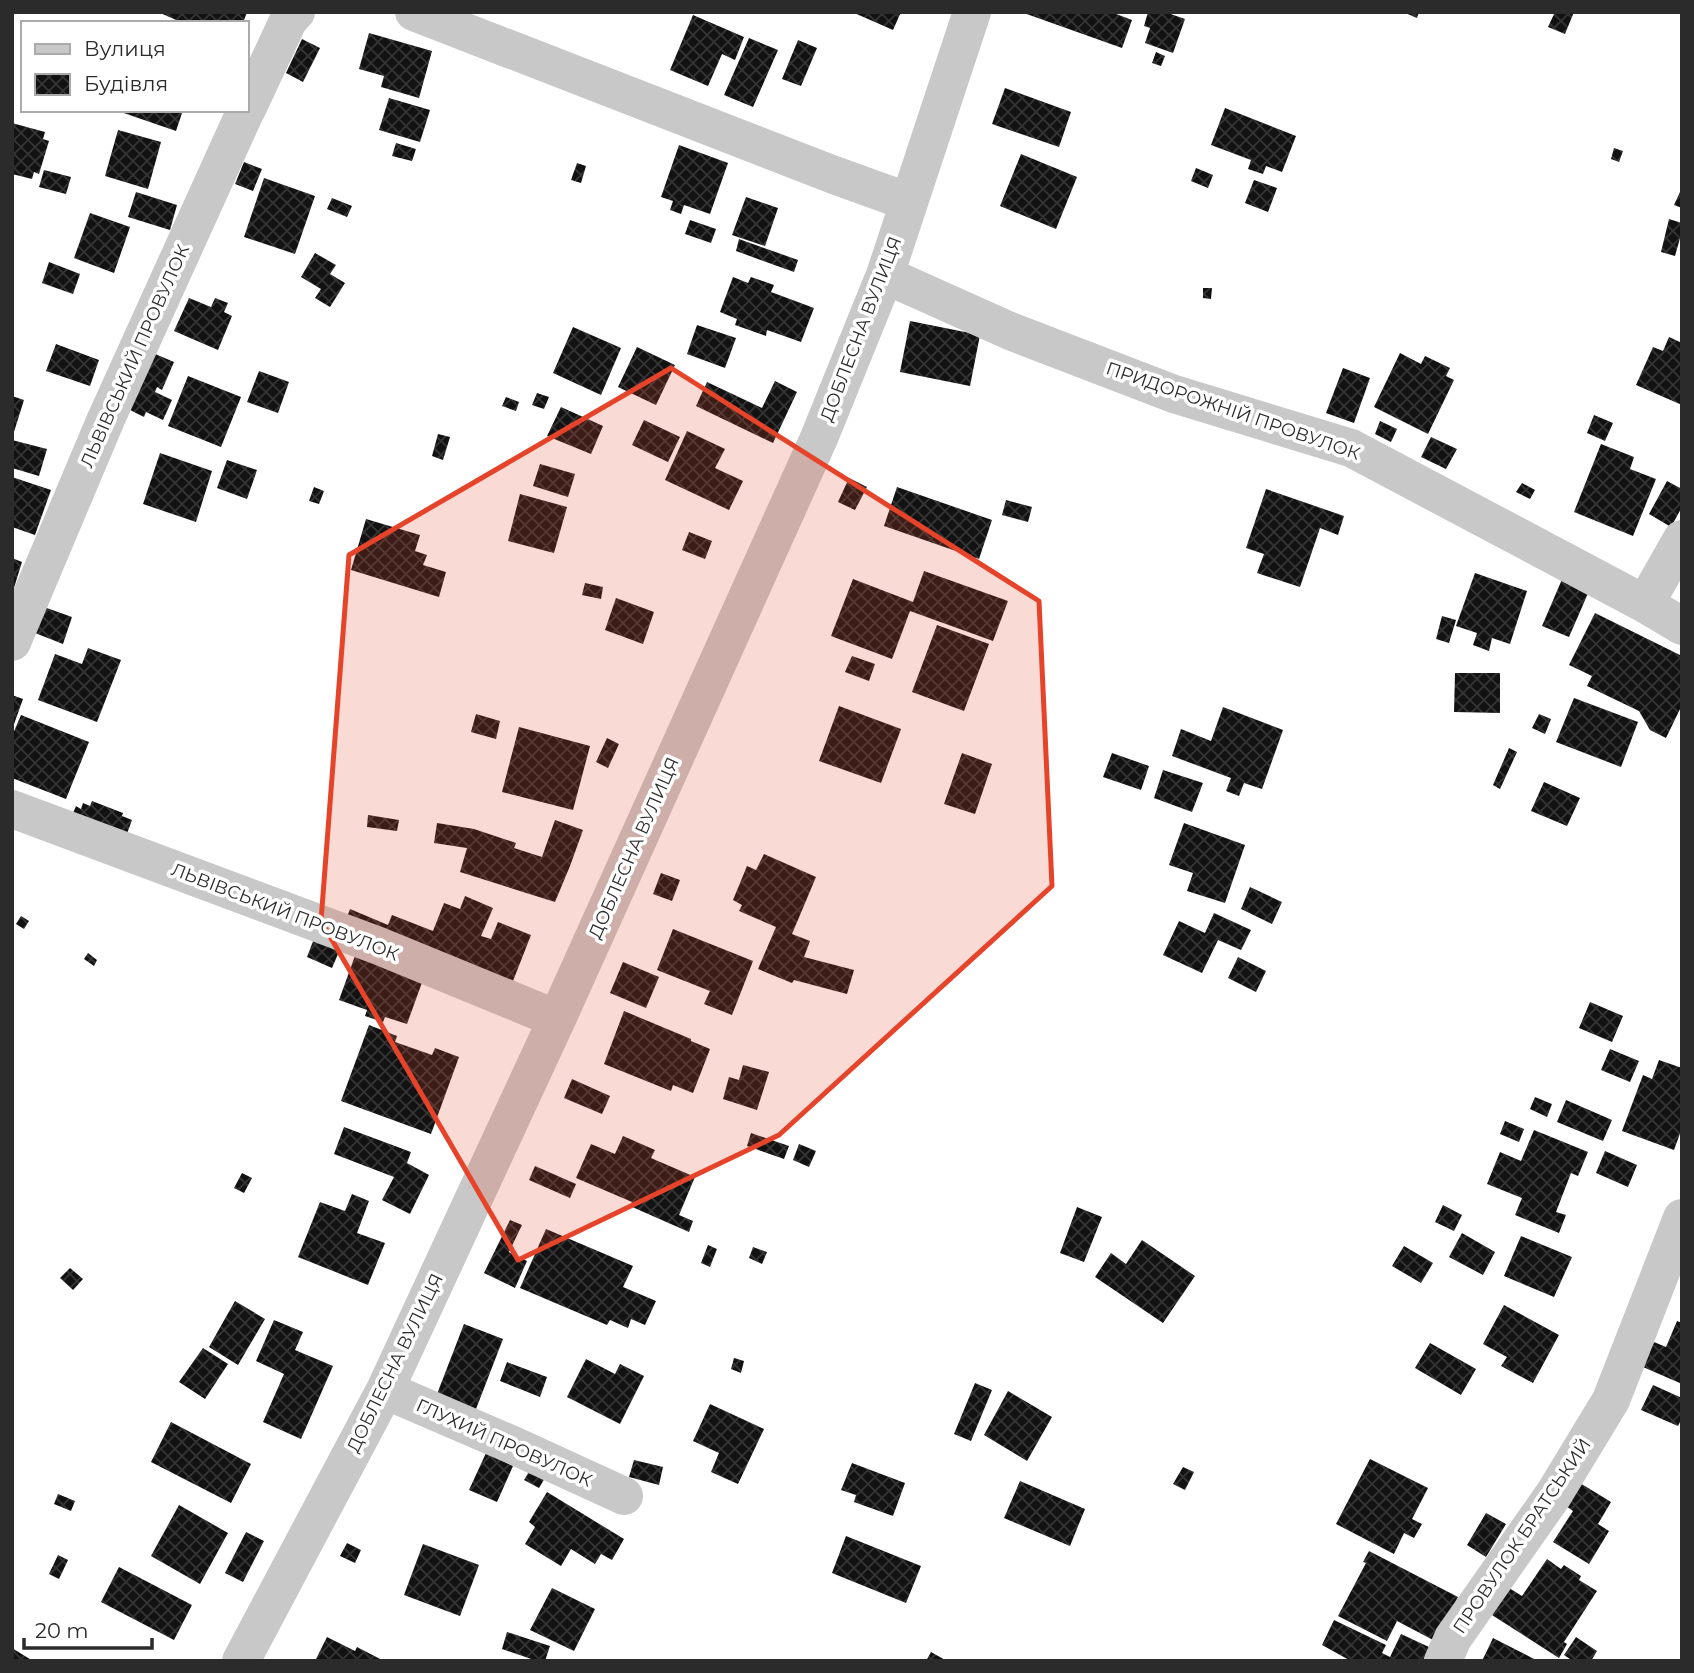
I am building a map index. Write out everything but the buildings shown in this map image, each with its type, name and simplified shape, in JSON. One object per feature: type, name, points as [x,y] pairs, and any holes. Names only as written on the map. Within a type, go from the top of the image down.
[{"type":"street","name":"ЛЬВІВСЬКИЙ ПРОВУЛОК","points":[[248,105],[288,21],[296,12]]},
{"type":"street","points":[[414,12],[909,202]]},
{"type":"street","name":"ДОБЛЕСНА ВУЛИЦЯ","points":[[241,1661],[385,1390],[557,1019],[819,438],[886,275],[972,12]]},
{"type":"street","name":"ЛЬВІВСЬКИЙ ПРОВУЛОК","points":[[12,642],[106,419],[245,112]]},
{"type":"street","name":"ПРИДОРОЖНІЙ ПРОВУЛОК","points":[[886,275],[1010,331],[1174,394],[1351,448],[1682,626]]},
{"type":"street","points":[[1645,604],[1682,539]]},
{"type":"street","name":"ЛЬВІВСЬКИЙ ПРОВУЛОК","points":[[12,809],[379,946],[557,1019]]},
{"type":"street","name":"ПРОВУЛОК БРАТСЬКИЙ","points":[[1443,1661],[1454,1638],[1554,1494],[1611,1400],[1682,1218]]},
{"type":"street","name":"ГЛУХИЙ ПРОВУЛОК","points":[[385,1390],[624,1496]]},
{"type":"highlighted area","points":[[671,368],[1039,601],[1052,886],[779,1135],[518,1260],[321,921],[349,555]]}]
